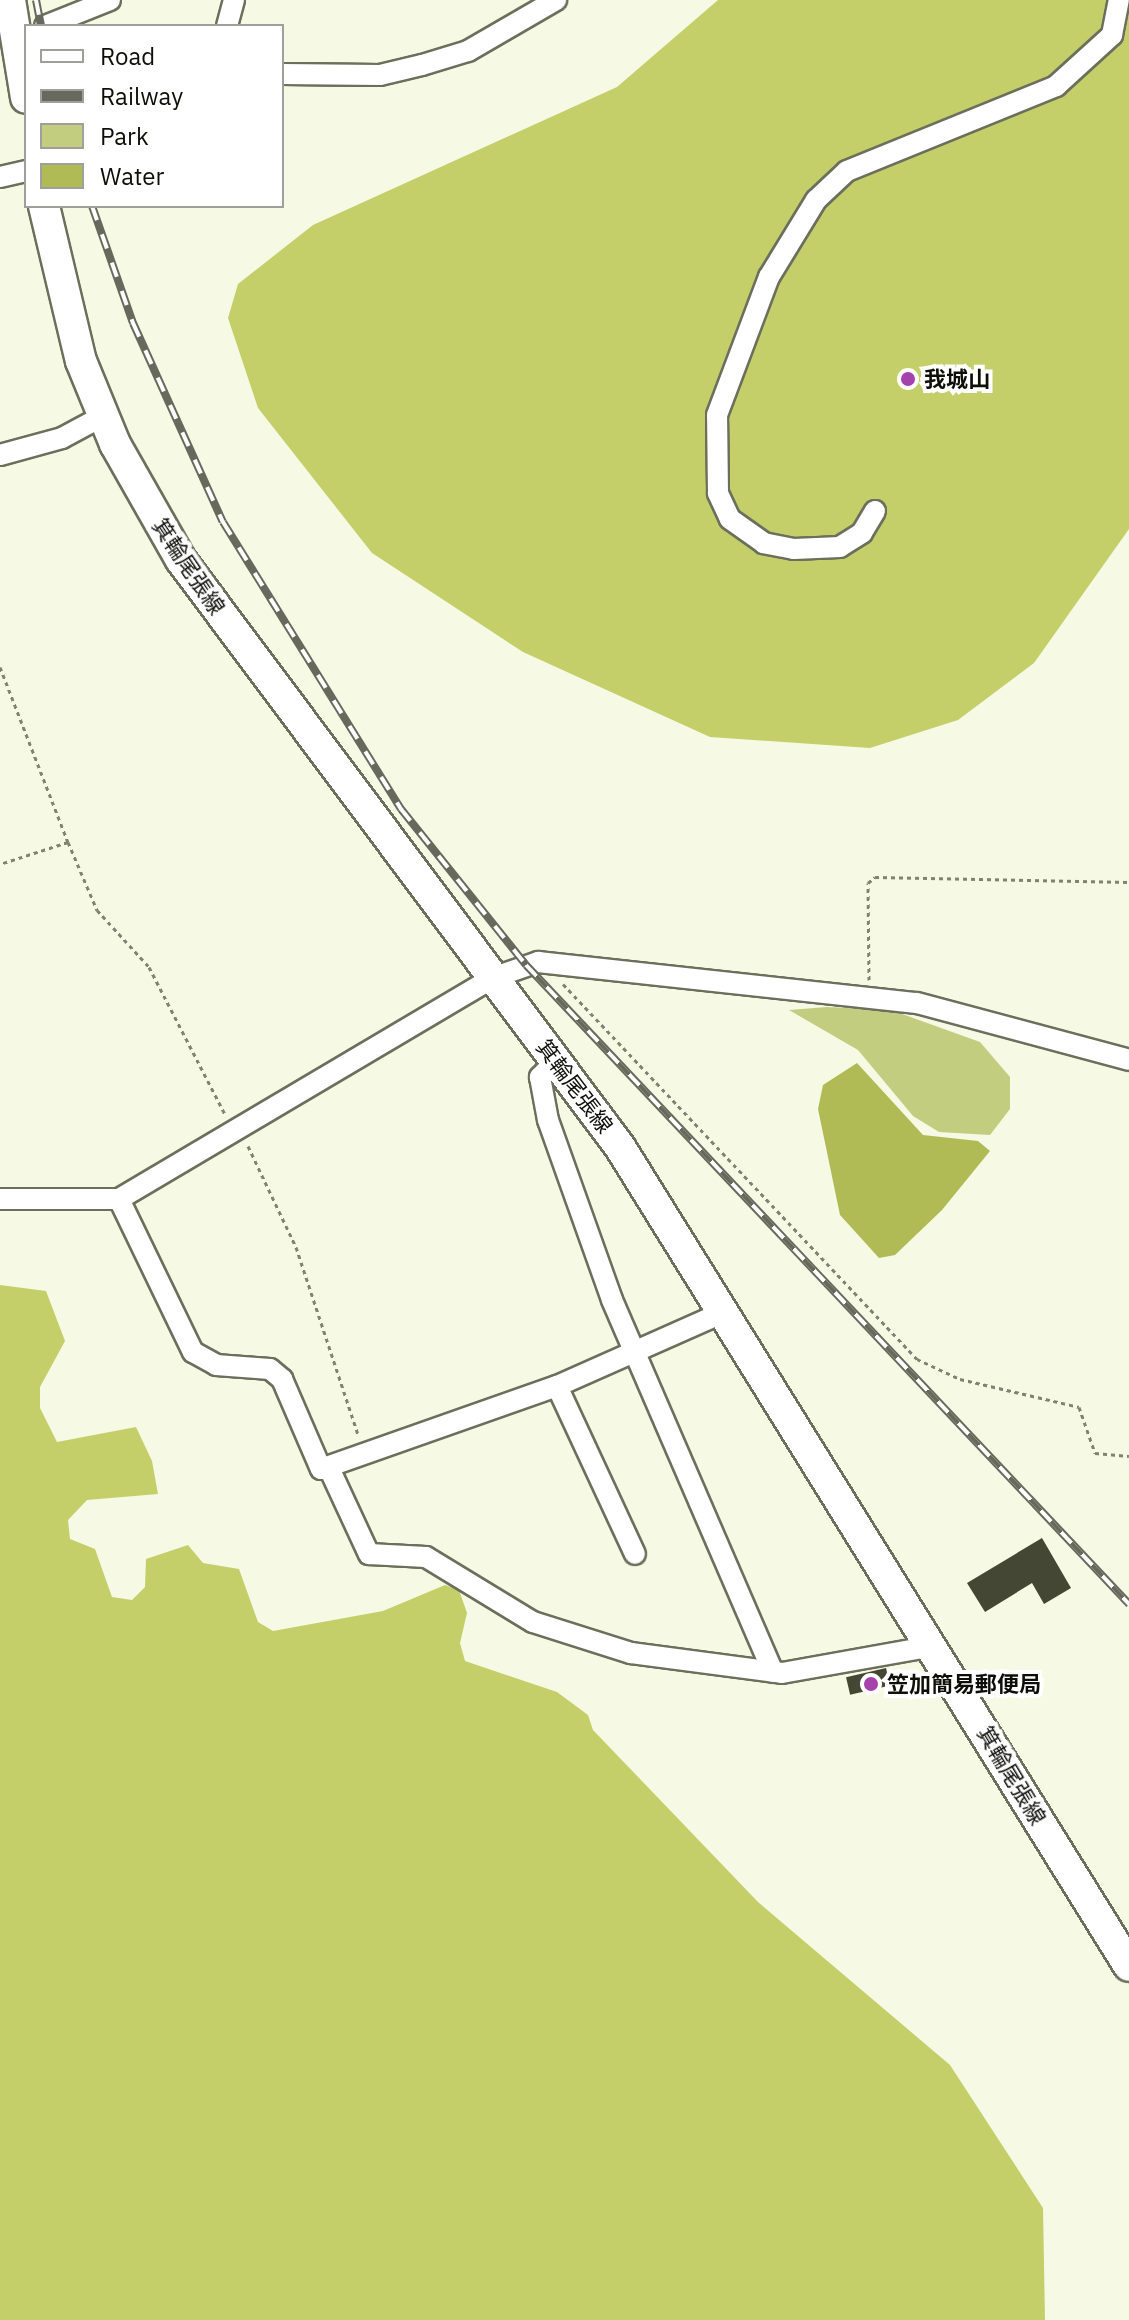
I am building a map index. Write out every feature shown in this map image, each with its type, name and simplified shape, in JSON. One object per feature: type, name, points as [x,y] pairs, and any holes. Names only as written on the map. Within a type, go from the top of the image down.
[{"type":"main road","points":[[10,0],[21,32],[24,72]]},
{"type":"main road","name":"箕輪尾張線","points":[[44,208],[81,361],[103,416],[181,560],[556,1061],[726,1311],[1129,1966]]},
{"type":"street","points":[[50,24],[110,0]]},
{"type":"street","points":[[228,24],[234,0]]},
{"type":"street","points":[[284,74],[380,75],[422,65],[468,51],[556,0]]},
{"type":"street","points":[[875,511],[862,533],[840,547],[794,549],[764,543],[730,519],[718,493],[717,415],[769,277],[816,200],[847,171],[1056,86],[1112,35],[1119,0]]},
{"type":"street","points":[[0,177],[24,171]]},
{"type":"street","points":[[0,455],[62,438],[103,416]]},
{"type":"street","points":[[0,1199],[119,1199],[495,977],[552,963],[866,995],[1129,1060]]},
{"type":"street","points":[[556,1061],[540,1077],[548,1120],[636,1355],[773,1672]]},
{"type":"street","points":[[119,1199],[193,1352],[216,1365],[270,1369],[297,1409],[321,1469],[557,1386],[636,1355],[726,1311]]},
{"type":"street","points":[[557,1386],[635,1554]]},
{"type":"street","points":[[329,1468],[369,1554],[426,1557],[533,1622],[631,1653],[773,1672],[826,1670],[933,1646]]},
{"type":"path","points":[[0,667],[97,910],[149,967],[296,1247],[364,1453]]},
{"type":"path","points":[[0,864],[68,842]]},
{"type":"path","points":[[866,995],[868,883],[875,877],[1129,882]]},
{"type":"path","points":[[552,963],[566,988],[917,1359],[960,1379],[1079,1407],[1095,1453],[1129,1456]]},
{"type":"green space","points":[[827,1007],[891,1010],[980,1042],[1010,1077],[1010,1109],[990,1135],[939,1132],[913,1116],[858,1050],[789,1010]]},
{"type":"shaded area","points":[[718,0],[1129,0],[1129,529],[1034,663],[958,720],[870,748],[710,737],[523,652],[372,553],[258,408],[228,318],[238,284],[313,225],[617,87]]},
{"type":"shaded area","points":[[0,1285],[46,1291],[65,1341],[40,1387],[40,1408],[57,1442],[136,1427],[152,1461],[158,1494],[87,1500],[68,1520],[70,1539],[95,1549],[112,1597],[132,1600],[145,1587],[146,1559],[188,1545],[203,1563],[239,1569],[258,1622],[273,1631],[383,1611],[445,1585],[459,1590],[467,1613],[460,1643],[465,1661],[557,1692],[588,1715],[593,1730],[758,1902],[950,2065],[1043,2208],[1045,2320],[0,2320]]},
{"type":"water","points":[[857,1063],[923,1135],[978,1141],[990,1151],[942,1210],[895,1255],[879,1258],[840,1215],[818,1109],[823,1085]]},
{"type":"building","points":[[1042,1538],[1071,1588],[1044,1604],[1032,1583],[985,1612],[967,1583]]},
{"type":"building","points":[[886,1668],[890,1686],[850,1695],[846,1677]]},
{"type":"railway","points":[[36,0],[41,24]]},
{"type":"railway","points":[[93,208],[133,323],[223,522],[401,809],[526,965],[1129,1604]]},
{"type":"place","name":"我城山","points":[[908,379]]},
{"type":"place","name":"笠加簡易郵便局","points":[[871,1684]]}]
